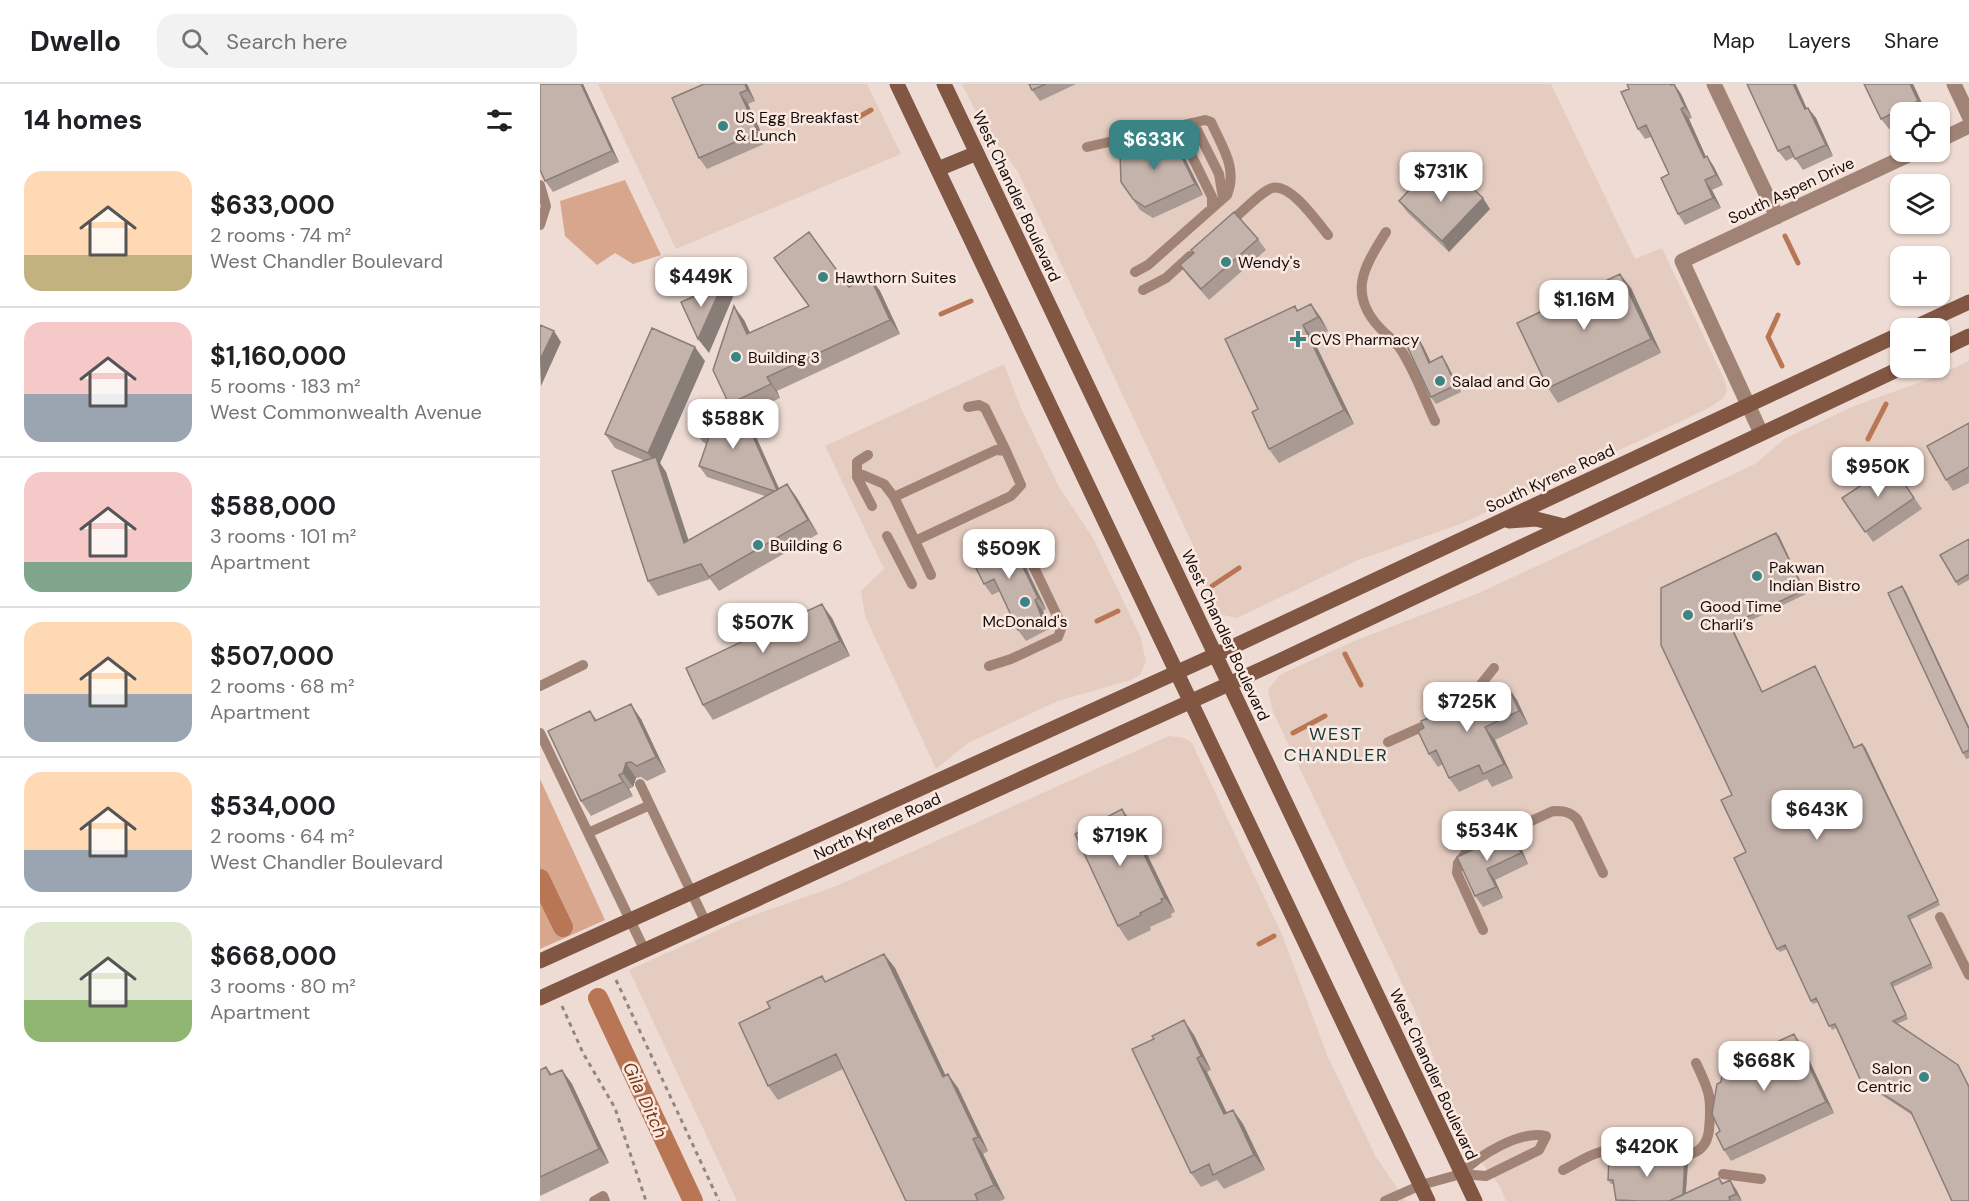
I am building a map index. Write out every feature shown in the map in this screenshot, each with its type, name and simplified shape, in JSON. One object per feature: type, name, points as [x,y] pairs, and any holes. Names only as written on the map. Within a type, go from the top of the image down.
[{"type":"main road","points":[[897,84],[1428,1201]]},
{"type":"main road","name":"West Chandler Boulevard","points":[[944,84],[1475,1201]]},
{"type":"main road","points":[[938,169],[977,153]]},
{"type":"main road","points":[[1935,318],[1969,302]]},
{"type":"main road","points":[[1950,345],[1969,336]]},
{"type":"main road","name":"South Kyrene Road","points":[[1215,655],[1890,339]]},
{"type":"main road","points":[[1229,684],[1890,373]]},
{"type":"main road","points":[[1494,524],[1536,519],[1564,526]]},
{"type":"main road","name":"North Kyrene Road","points":[[540,961],[1215,655]]},
{"type":"main road","name":"North Kyrene Road","points":[[540,998],[1229,684]]},
{"type":"street","points":[[1714,84],[1777,217]]},
{"type":"street","points":[[1954,84],[1969,116]]},
{"type":"street","points":[[1950,135],[1969,126]]},
{"type":"street","name":"South Aspen Drive","points":[[1748,404],[1682,261],[1894,162]]},
{"type":"street","points":[[1748,404],[1761,433]]},
{"type":"lane","points":[[1087,147],[1187,124],[1211,122],[1232,167],[1230,188],[1218,203],[1148,265],[1135,272]]},
{"type":"lane","points":[[1187,124],[1212,197],[1218,203]]},
{"type":"lane","points":[[540,185],[546,206],[540,225]]},
{"type":"lane","points":[[1216,235],[1266,192],[1281,188],[1291,192],[1328,235]]},
{"type":"lane","points":[[1386,232],[1364,268],[1361,285],[1363,302],[1378,326],[1401,349],[1435,421]]},
{"type":"lane","points":[[1143,290],[1166,278],[1199,249]]},
{"type":"lane","points":[[915,542],[1011,496],[1021,485],[985,408],[979,405],[968,407]]},
{"type":"lane","points":[[894,497],[996,450],[1006,451]]},
{"type":"lane","points":[[868,455],[857,462],[857,477],[872,506]]},
{"type":"lane","points":[[857,477],[866,476],[884,484],[894,497],[931,575]]},
{"type":"lane","points":[[989,666],[1011,659],[1061,633],[1062,627],[1018,534]]},
{"type":"lane","points":[[887,536],[912,584]]},
{"type":"lane","points":[[540,686],[583,665]]},
{"type":"lane","points":[[1388,742],[1465,706],[1494,668]]},
{"type":"lane","points":[[540,733],[645,951]]},
{"type":"lane","points":[[640,784],[706,923]]},
{"type":"lane","points":[[588,833],[650,805]]},
{"type":"lane","points":[[1483,930],[1457,873],[1458,863],[1468,850],[1553,811],[1563,811],[1571,813],[1577,819],[1603,873]]},
{"type":"lane","points":[[1940,917],[1969,975]]},
{"type":"lane","points":[[1563,1170],[1607,1150],[1687,1156],[1704,1148],[1708,1140],[1712,1101],[1696,1063]]},
{"type":"lane","points":[[1385,1201],[1421,1185],[1461,1174],[1486,1176],[1539,1149],[1546,1136],[1533,1133],[1477,1158],[1461,1174]]},
{"type":"lane","points":[[1723,1174],[1761,1179]]},
{"type":"lane","points":[[594,1201],[603,1196],[605,1201]]},
{"type":"path","points":[[610,966],[720,1201]]},
{"type":"path","points":[[555,991],[584,1053],[615,1108],[646,1201]]},
{"type":"shaded area","points":[[598,84],[867,84],[901,154],[676,249]]},
{"type":"shaded area","points":[[962,84],[1551,84],[1635,259],[1662,248],[1725,381],[1727,390],[1724,398],[1705,410],[1463,523],[1356,561],[1237,618],[1219,614],[1210,604],[1193,545],[1018,172],[981,122]]},
{"type":"shaded area","points":[[625,180],[661,255],[633,264],[615,253],[597,265],[565,236],[560,201]]},
{"type":"shaded area","points":[[1969,361],[1969,1201],[1506,1201],[1499,1185],[1468,1145],[1415,1011],[1273,712],[1268,690],[1279,676],[1286,672],[1354,641],[1479,593],[1755,464],[1784,439],[1854,406],[1932,378],[1950,378],[1950,370]]},
{"type":"shaded area","points":[[1004,364],[1021,408],[1059,487],[1093,538],[1141,638],[1146,662],[1140,675],[1131,680],[1058,701],[968,743],[936,769],[865,616],[861,591],[884,569],[825,446]]},
{"type":"shaded area","points":[[1169,736],[1184,738],[1192,743],[1283,937],[1328,1057],[1376,1157],[1406,1201],[737,1201],[629,970],[740,920],[836,886]]},
{"type":"shaded area","points":[[540,779],[605,920],[540,949]]},
{"type":"building","points":[[540,84],[581,84],[612,151],[545,181],[540,170]]},
{"type":"building","name":"US Egg Breakfast & Lunch","points":[[704,84],[745,84],[747,90],[740,93],[758,132],[699,158],[672,98]]},
{"type":"building","points":[[1029,84],[1046,84],[1032,90]]},
{"type":"building","points":[[1627,84],[1674,84],[1685,107],[1681,109],[1704,158],[1707,156],[1716,175],[1705,180],[1713,198],[1678,214],[1661,178],[1669,174],[1646,125],[1638,129],[1621,92],[1629,89]]},
{"type":"building","points":[[1747,84],[1793,84],[1826,145],[1795,159],[1789,146],[1778,151]]},
{"type":"building","points":[[1864,84],[1910,84],[1918,101],[1890,102],[1890,115],[1881,119]]},
{"type":"building","points":[[1169,131],[1195,184],[1145,207],[1133,199],[1121,182],[1120,154]]},
{"type":"building","points":[[1455,172],[1483,198],[1442,241],[1399,201],[1425,173],[1440,188]]},
{"type":"building","name":"Wendy's","points":[[1234,212],[1258,239],[1201,289],[1180,265],[1194,253],[1191,250]]},
{"type":"building","points":[[809,232],[849,287],[870,277],[890,320],[767,377],[771,384],[729,404],[713,370],[734,306],[747,334],[809,306],[774,258]]},
{"type":"building","points":[[1620,274],[1651,339],[1548,388],[1517,323]]},
{"type":"building","points":[[723,283],[698,339],[681,302]]},
{"type":"building","name":"CVS Pharmacy","points":[[1311,304],[1318,317],[1303,325],[1344,410],[1269,449],[1252,412],[1258,409],[1225,339],[1295,306],[1297,311]]},
{"type":"building","points":[[540,325],[554,331],[540,360]]},
{"type":"building","points":[[652,328],[695,347],[648,453],[605,434]]},
{"type":"building","name":"Salad and Go","points":[[1418,338],[1429,363],[1442,356],[1456,385],[1431,397],[1406,344]]},
{"type":"building","points":[[703,408],[746,421],[777,490],[774,491],[699,466],[709,437],[695,431]]},
{"type":"building","points":[[1969,423],[1969,467],[1946,480],[1927,446]]},
{"type":"building","points":[[656,457],[684,543],[787,484],[808,520],[709,577],[701,564],[648,581],[612,471]]},
{"type":"building","points":[[1892,465],[1914,498],[1865,532],[1842,498]]},
{"type":"building","points":[[1776,533],[1804,590],[1730,625],[1762,692],[1815,666],[1854,748],[1862,744],[1938,901],[1908,916],[1931,964],[1891,983],[1906,1015],[1893,1021],[1958,1065],[1969,1087],[1969,1201],[1952,1201],[1911,1112],[1860,1079],[1835,1024],[1829,1026],[1816,998],[1811,1001],[1785,945],[1777,949],[1734,858],[1746,852],[1721,800],[1732,795],[1661,645],[1661,588]]},
{"type":"building","name":"McDonald's","points":[[1008,536],[1038,598],[1035,600],[1042,618],[1018,630],[994,579],[984,584],[969,554]]},
{"type":"building","points":[[1969,539],[1969,574],[1956,582],[1940,555]]},
{"type":"building","points":[[1902,586],[1969,729],[1969,750],[1963,753],[1888,593]]},
{"type":"building","points":[[822,604],[840,641],[703,705],[686,668]]},
{"type":"building","points":[[1508,687],[1519,711],[1485,727],[1504,764],[1483,774],[1479,765],[1449,778],[1436,750],[1429,754],[1418,731],[1424,728],[1421,721],[1431,717],[1430,713],[1470,699],[1473,704]]},
{"type":"building","points":[[1444,699],[1446,702],[1430,709],[1429,706]]},
{"type":"building","points":[[631,704],[656,757],[637,766],[631,762],[626,763],[623,773],[619,775],[623,782],[581,801],[548,731],[590,711],[595,721]]},
{"type":"building","points":[[1122,809],[1165,898],[1161,899],[1162,902],[1140,913],[1141,915],[1118,926],[1075,834]]},
{"type":"building","points":[[1511,832],[1521,853],[1487,869],[1496,887],[1475,896],[1457,857]]},
{"type":"building","points":[[884,954],[943,1077],[948,1074],[978,1137],[973,1139],[994,1185],[975,1194],[978,1201],[906,1201],[836,1054],[768,1086],[739,1023],[770,1008],[767,1002],[822,976],[825,982]]},
{"type":"building","points":[[1184,1020],[1201,1056],[1197,1058],[1224,1114],[1233,1110],[1254,1155],[1213,1175],[1209,1164],[1191,1173],[1132,1049],[1154,1039],[1152,1036]]},
{"type":"building","points":[[1794,1034],[1826,1102],[1724,1150],[1716,1134],[1720,1131],[1712,1114],[1717,1084],[1721,1082],[1723,1067]]},
{"type":"building","points":[[546,1067],[550,1075],[562,1070],[599,1149],[540,1177],[540,1070]]},
{"type":"building","points":[[1615,1154],[1666,1160],[1685,1158],[1683,1195],[1669,1201],[1616,1200],[1613,1180],[1608,1180],[1609,1159],[1615,1159]]},
{"type":"building","points":[[1719,1178],[1722,1184],[1730,1180],[1736,1194],[1729,1197],[1730,1201],[1669,1201]]},
{"type":"waterway","points":[[857,118],[871,110]]},
{"type":"waterway","points":[[1785,236],[1798,263]]},
{"type":"waterway","points":[[941,314],[971,301]]},
{"type":"waterway","points":[[1778,315],[1768,337],[1782,366]]},
{"type":"waterway","points":[[1868,439],[1886,404]]},
{"type":"waterway","points":[[1212,586],[1239,568]]},
{"type":"waterway","points":[[1097,621],[1118,611]]},
{"type":"waterway","points":[[1345,654],[1361,685]]},
{"type":"waterway","points":[[1293,733],[1325,716]]},
{"type":"waterway","name":"Gila Ditch","points":[[540,879],[563,927]]},
{"type":"waterway","points":[[1259,944],[1274,936]]},
{"type":"waterway","name":"Gila Ditch","points":[[598,998],[693,1201]]},
{"type":"place","name":"US Egg Breakfast & Lunch","points":[[723,126]]},
{"type":"place","name":"Wendy's","points":[[1226,262]]},
{"type":"place","name":"Hawthorn Suites","points":[[823,277]]},
{"type":"place","name":"CVS Pharmacy","points":[[1298,339]]},
{"type":"place","name":"Building 3","points":[[736,357]]},
{"type":"place","name":"Salad and Go","points":[[1440,381]]},
{"type":"place","name":"Building 6","points":[[758,545]]},
{"type":"place","name":"Pakwan Indian Bistro","points":[[1757,576]]},
{"type":"place","name":"McDonald's","points":[[1025,602]]},
{"type":"place","name":"Good Time Charli’s","points":[[1688,615]]},
{"type":"place","name":"Salon Centric","points":[[1924,1077]]},
{"type":"district","name":"WEST CHANDLER","points":[[1336,744]]}]
